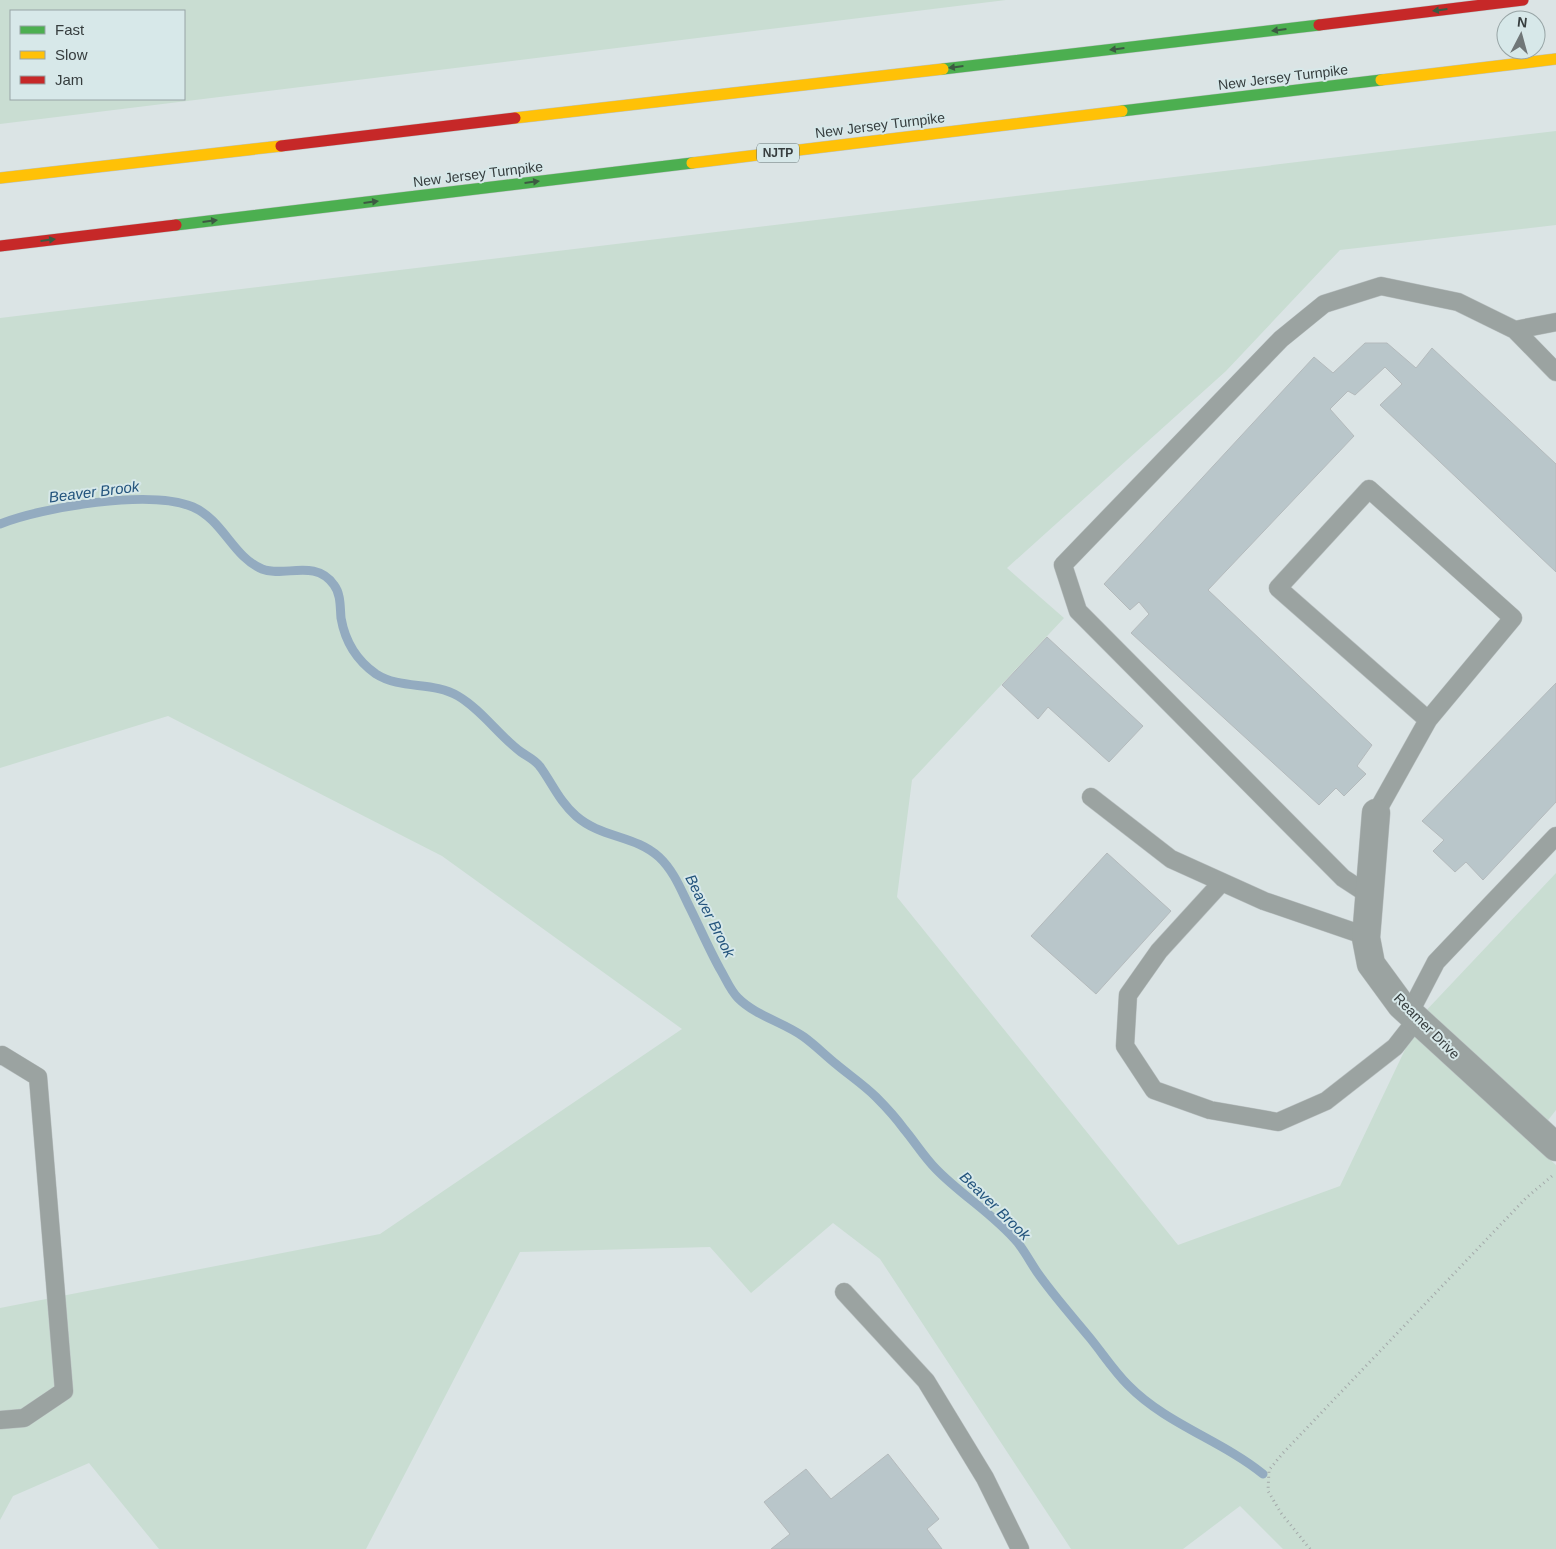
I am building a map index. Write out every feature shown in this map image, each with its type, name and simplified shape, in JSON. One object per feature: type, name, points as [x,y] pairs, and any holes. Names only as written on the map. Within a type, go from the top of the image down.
[{"type":"highway","points":[[0,178],[1297,28],[1523,0]]},
{"type":"highway","name":"New Jersey Turnpike","points":[[0,246],[1556,59]]},
{"type":"street","name":"Reamer Drive","points":[[1376,813],[1366,936],[1372,964],[1402,1005],[1413,1016],[1556,1147]]},
{"type":"lane","points":[[1369,896],[1343,878],[1078,611],[1063,565],[1281,339],[1324,304],[1381,286],[1458,302],[1515,330],[1556,372]]},
{"type":"lane","points":[[1515,330],[1556,322]]},
{"type":"lane","points":[[1376,813],[1428,720],[1513,618],[1368,489],[1278,588],[1428,720]]},
{"type":"lane","points":[[1091,797],[1171,859],[1264,901],[1366,936]]},
{"type":"lane","points":[[1222,882],[1159,951],[1128,995],[1125,1046],[1154,1090],[1210,1110],[1278,1122],[1326,1101],[1395,1047],[1413,1016],[1436,962],[1556,836]]},
{"type":"lane","points":[[0,1056],[38,1077],[64,1391],[24,1418],[0,1420]]},
{"type":"lane","points":[[844,1292],[926,1381],[985,1478],[1020,1549]]},
{"type":"path","points":[[1310,1549],[1281,1513],[1268,1491],[1269,1470],[1526,1198],[1556,1172]]},
{"type":"green space","points":[[0,0],[1006,0],[0,124]]},
{"type":"green space","points":[[1556,131],[1556,225],[1340,250],[1226,371],[1007,568],[1064,618],[912,780],[897,897],[1178,1245],[1340,1186],[1421,1016],[1556,873],[1556,1110],[1531,1142],[1556,1165],[1556,1549],[1283,1549],[1240,1506],[1183,1549],[1071,1549],[880,1259],[833,1223],[751,1293],[710,1247],[520,1252],[366,1549],[159,1549],[89,1463],[13,1496],[0,1520],[0,1308],[380,1234],[682,1029],[442,856],[168,716],[0,768],[0,318]]},
{"type":"building","points":[[1365,343],[1387,343],[1416,368],[1432,348],[1556,464],[1556,572],[1380,405],[1402,384],[1385,367],[1355,395],[1348,391],[1330,409],[1354,436],[1208,590],[1372,745],[1357,766],[1366,774],[1344,796],[1336,788],[1319,805],[1131,633],[1149,614],[1139,602],[1130,610],[1104,584],[1314,357],[1333,373]]},
{"type":"building","points":[[1047,637],[1143,726],[1109,762],[1048,707],[1038,719],[1002,685]]},
{"type":"building","points":[[1556,683],[1556,802],[1483,880],[1466,862],[1455,872],[1433,851],[1444,840],[1422,821]]},
{"type":"building","points":[[1107,853],[1171,911],[1096,994],[1031,936]]},
{"type":"building","points":[[888,1454],[939,1519],[927,1529],[942,1549],[771,1549],[790,1534],[764,1502],[806,1469],[831,1499]]},
{"type":"waterway","name":"Beaver Brook","points":[[0,524],[42,512],[96,502],[124,500],[174,502],[193,507],[203,513],[212,520],[243,556],[262,569],[271,571],[309,570],[318,572],[326,577],[338,592],[341,618],[345,634],[352,649],[369,669],[386,679],[406,684],[438,688],[458,696],[475,708],[513,746],[539,765],[561,799],[576,816],[596,829],[639,844],[659,857],[677,881],[730,988],[738,998],[753,1010],[804,1037],[867,1088],[894,1117],[927,1160],[956,1188],[999,1223],[1018,1243],[1056,1297],[1118,1374],[1143,1399],[1159,1411],[1230,1451],[1263,1474]]},
{"type":"traffic: fast","points":[[943,69],[1319,25]]},
{"type":"traffic: fast","points":[[1122,111],[1381,80]]},
{"type":"traffic: fast","points":[[176,225],[692,163]]},
{"type":"traffic: slow","points":[[1381,80],[1556,59]]},
{"type":"traffic: slow","points":[[515,118],[943,69]]},
{"type":"traffic: slow","points":[[692,163],[1122,111]]},
{"type":"traffic: slow","points":[[0,178],[281,146]]},
{"type":"traffic: jam","points":[[1319,25],[1523,0]]},
{"type":"traffic: jam","points":[[281,146],[515,118]]},
{"type":"traffic: jam","points":[[0,246],[176,225]]}]
